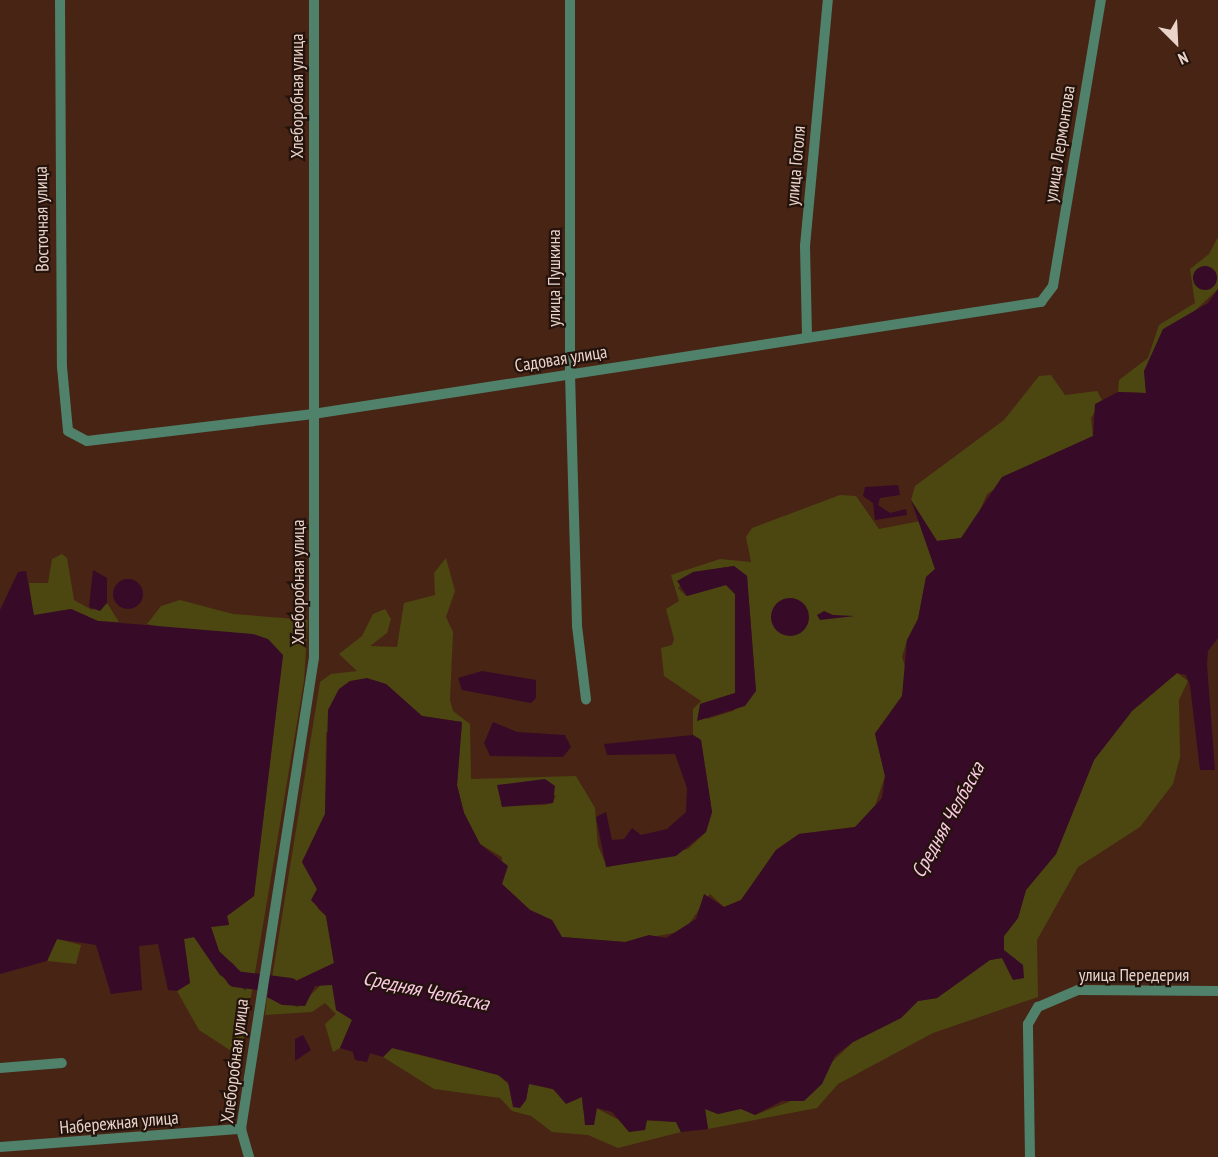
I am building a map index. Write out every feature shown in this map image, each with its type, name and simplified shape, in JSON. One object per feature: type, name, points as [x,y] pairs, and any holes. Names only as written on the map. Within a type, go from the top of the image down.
[{"type":"street","name":"Восточная улица","points":[[60,0],[58,242],[62,367],[72,436]]},
{"type":"street","name":"Хлеборобная улица","points":[[249,1157],[241,1129],[257,1007],[314,658],[314,0]]},
{"type":"street","name":"улица Пушкина","points":[[570,0],[570,374],[577,626],[586,699]]},
{"type":"street","name":"улица Гоголя","points":[[807,335],[805,246],[828,0]]},
{"type":"street","name":"улица Лермонтова","points":[[1051,293],[1101,0]]},
{"type":"street","name":"Садовая улица","points":[[72,436],[87,441],[314,414],[807,335],[1030,305],[1051,293]]},
{"type":"street","name":"улица Передерия","points":[[1030,1157],[1028,1024],[1038,1007],[1067,992],[1218,991]]},
{"type":"street","points":[[0,1068],[62,1063]]},
{"type":"street","name":"Набережная улица","points":[[0,1147],[241,1129]]},
{"type":"shaded area","points":[[1218,237],[1218,289],[1162,342],[1144,371],[1146,393],[1118,392],[1119,380],[1148,358],[1159,325],[1195,303],[1190,269],[1209,254]]},
{"type":"shaded area","points":[[1051,375],[1065,395],[1097,391],[1102,400],[1091,418],[1093,436],[1036,462],[987,494],[973,526],[961,538],[937,541],[911,500],[915,486],[1004,420],[1039,376]]},
{"type":"shaded area","points":[[840,495],[856,496],[879,529],[920,521],[935,569],[926,577],[918,619],[907,640],[902,657],[908,676],[902,696],[875,733],[885,776],[873,812],[855,827],[799,834],[776,850],[741,900],[724,907],[710,894],[684,931],[625,942],[562,937],[552,920],[530,910],[501,883],[502,857],[480,844],[464,813],[457,785],[462,722],[422,716],[386,684],[326,733],[325,814],[302,862],[317,889],[318,909],[326,916],[334,963],[296,981],[272,978],[320,682],[331,674],[357,671],[339,654],[362,636],[373,614],[385,609],[391,619],[387,633],[370,646],[397,647],[404,603],[435,595],[434,573],[446,558],[455,591],[446,617],[453,632],[450,700],[453,711],[470,724],[471,779],[576,776],[595,808],[598,846],[607,867],[688,849],[706,832],[712,812],[701,740],[693,735],[693,709],[701,701],[664,676],[661,648],[672,645],[674,639],[666,609],[679,601],[671,575],[720,559],[751,562],[746,537],[752,528]],"holes":[[[734,566],[747,576],[756,691],[733,711],[707,719],[700,704],[735,693],[735,594],[726,585],[686,596],[678,588],[693,572]],[[556,795],[553,803],[544,805],[502,806],[501,799]]]},
{"type":"shaded area","points":[[62,554],[67,558],[74,600],[92,610],[107,603],[119,622],[98,621],[71,609],[33,616],[29,583],[48,583],[52,559]]},
{"type":"shaded area","points":[[180,600],[233,614],[308,620],[304,681],[242,1050],[236,1054],[199,1030],[177,991],[190,983],[184,939],[194,937],[220,975],[246,990],[219,951],[211,927],[229,924],[227,916],[254,896],[283,655],[147,624],[161,606]]},
{"type":"shaded area","points":[[1177,673],[1188,681],[1179,700],[1180,757],[1173,784],[1140,827],[1078,867],[1037,940],[1038,997],[933,1033],[838,1084],[817,1108],[708,1129],[705,1109],[718,1114],[741,1108],[755,1115],[791,1101],[853,1042],[901,1018],[918,1001],[937,998],[990,960],[1002,958],[1013,979],[1024,978],[1004,951],[1004,936],[1018,918],[1026,890],[1056,854],[1094,760],[1132,711]]},
{"type":"shaded area","points":[[57,939],[81,945],[76,964],[47,961]]},
{"type":"shaded area","points":[[323,983],[332,985],[352,1020],[340,1048],[333,1052],[325,1024],[336,1014],[325,1003],[312,1012],[265,1015],[267,997],[298,1007]]},
{"type":"shaded area","points":[[392,1048],[498,1075],[526,1100],[529,1083],[582,1097],[583,1110],[596,1108],[617,1119],[676,1122],[681,1132],[618,1148],[588,1135],[552,1132],[531,1116],[512,1111],[500,1098],[434,1089],[383,1057]]},
{"type":"water","points":[[1205,266],[1210,267],[1216,273],[1216,283],[1210,289],[1205,290],[1200,289],[1194,283],[1193,278],[1194,273],[1200,267]]},
{"type":"water","points":[[1218,289],[1218,638],[1208,651],[1207,665],[1215,770],[1200,770],[1190,685],[1186,675],[1177,673],[1132,711],[1094,760],[1056,854],[1026,890],[1018,918],[1004,936],[1004,950],[1023,965],[1024,978],[1013,980],[1002,958],[990,960],[937,998],[918,1001],[901,1018],[853,1042],[835,1056],[822,1084],[804,1101],[782,1101],[755,1115],[741,1109],[718,1114],[705,1109],[708,1129],[681,1132],[676,1122],[647,1120],[645,1130],[629,1132],[612,1112],[597,1108],[594,1125],[585,1125],[582,1097],[566,1104],[553,1089],[529,1084],[526,1100],[520,1108],[513,1107],[508,1082],[498,1075],[392,1048],[383,1057],[370,1053],[367,1062],[355,1060],[353,1052],[340,1048],[352,1020],[336,1010],[332,985],[315,986],[305,1006],[282,1005],[267,997],[272,978],[296,981],[334,963],[326,916],[311,900],[317,889],[302,862],[325,814],[328,710],[339,689],[350,681],[367,678],[386,684],[422,716],[462,722],[457,785],[464,813],[480,844],[508,866],[502,884],[530,910],[552,920],[562,937],[625,942],[649,935],[666,938],[696,919],[704,894],[724,907],[741,900],[776,850],[799,834],[855,827],[882,798],[885,776],[875,734],[902,696],[907,640],[918,619],[926,577],[935,569],[911,500],[937,541],[961,538],[1002,477],[1093,436],[1095,404],[1118,392],[1146,393],[1144,371],[1163,329],[1208,303]]},
{"type":"water","points":[[898,485],[900,495],[880,498],[878,505],[890,513],[906,509],[907,515],[875,520],[873,503],[863,496],[865,487]]},
{"type":"water","points":[[734,566],[747,576],[756,691],[745,706],[697,721],[700,704],[735,693],[735,594],[726,585],[687,596],[677,581],[693,572]]},
{"type":"water","points":[[93,570],[107,578],[107,603],[100,611],[89,607]]},
{"type":"water","points":[[26,571],[34,615],[71,609],[98,621],[253,634],[268,639],[283,655],[254,896],[227,916],[229,925],[211,927],[219,951],[240,971],[246,990],[220,975],[194,937],[184,939],[190,983],[177,991],[168,990],[158,944],[139,946],[142,990],[111,994],[96,945],[57,939],[47,961],[0,974],[0,610],[18,572]]},
{"type":"water","points":[[128,579],[139,583],[143,594],[139,605],[128,609],[117,605],[113,594],[117,583]]},
{"type":"water","points":[[790,598],[803,604],[809,617],[803,630],[790,636],[777,630],[771,617],[777,604]]},
{"type":"water","points":[[824,611],[833,615],[855,616],[820,620],[817,615]]},
{"type":"water","points":[[482,671],[536,680],[536,698],[531,703],[462,690],[458,678]]},
{"type":"water","points":[[493,722],[517,732],[565,735],[571,747],[563,757],[490,756],[484,743]]},
{"type":"water","points":[[693,735],[701,740],[712,812],[706,832],[676,856],[606,867],[596,817],[606,812],[612,840],[624,839],[632,828],[641,835],[667,829],[686,812],[687,788],[675,754],[607,755],[604,744]]},
{"type":"water","points":[[545,779],[555,786],[553,803],[502,807],[497,785]]},
{"type":"water","points":[[303,1035],[311,1050],[295,1061],[295,1039]]},
{"type":"waterway","name":"Средняя Челбаска","points":[[227,969],[235,979],[291,986]]}]
